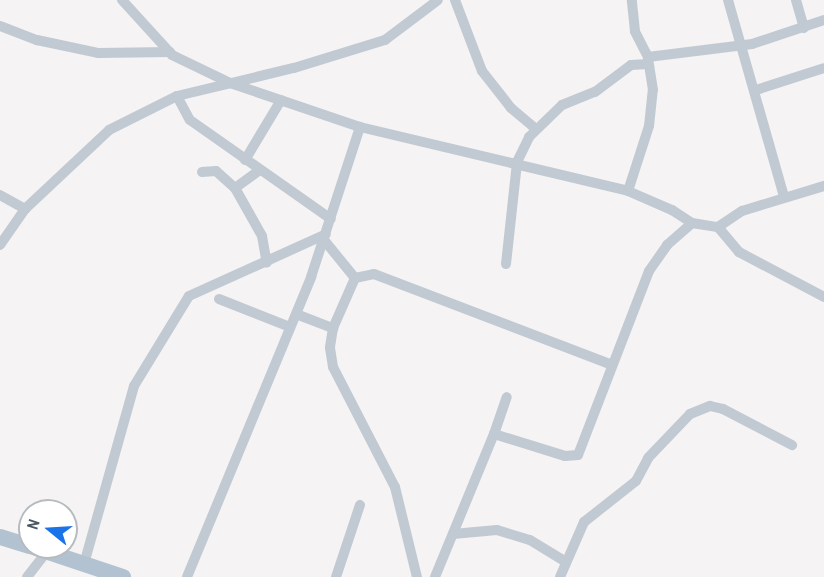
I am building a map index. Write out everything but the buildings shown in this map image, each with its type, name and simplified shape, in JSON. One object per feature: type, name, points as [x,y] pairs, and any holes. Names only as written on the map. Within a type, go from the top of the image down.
[{"type":"main road","points":[[0,537],[18,542]]},
{"type":"main road","points":[[69,559],[123,577]]},
{"type":"street","points":[[122,0],[170,52],[230,84],[360,127],[516,162],[628,191],[672,210],[692,223],[718,227],[739,252],[824,297]]},
{"type":"street","points":[[0,245],[26,209],[109,130],[177,96],[230,84],[385,40],[438,0]]},
{"type":"street","points":[[454,0],[482,71],[511,108],[536,129]]},
{"type":"street","points":[[628,191],[652,106],[648,60],[635,31],[632,0]]},
{"type":"street","points":[[728,0],[739,45],[756,90],[784,197]]},
{"type":"street","points":[[796,0],[804,28]]},
{"type":"street","points":[[506,264],[516,162],[536,129],[562,105],[595,92],[631,65],[648,60],[739,45],[804,28],[824,20]]},
{"type":"street","points":[[0,26],[76,49],[123,55],[170,52]]},
{"type":"street","points":[[756,90],[824,68]]},
{"type":"street","points":[[177,96],[190,120],[331,219]]},
{"type":"street","points":[[246,160],[281,100]]},
{"type":"street","points":[[187,577],[296,314],[325,237],[360,127]]},
{"type":"street","points":[[202,172],[216,171],[235,188],[262,236],[267,263]]},
{"type":"street","points":[[235,188],[260,171]]},
{"type":"street","points":[[718,227],[742,211],[824,186]]},
{"type":"street","points":[[0,195],[26,209]]},
{"type":"street","points":[[494,434],[565,456],[578,455],[587,437],[610,364],[658,256],[692,223]]},
{"type":"street","points":[[84,564],[130,398],[143,370],[189,296],[325,237]]},
{"type":"street","points":[[325,237],[355,278]]},
{"type":"street","points":[[355,278],[374,274],[610,364]]},
{"type":"street","points":[[355,278],[333,328],[330,348],[333,367],[395,487],[417,577]]},
{"type":"street","points":[[219,299],[290,327]]},
{"type":"street","points":[[296,314],[333,328]]},
{"type":"street","points":[[435,577],[507,397]]},
{"type":"street","points":[[560,577],[584,522],[636,481],[648,458],[690,414],[710,406],[723,410],[792,445]]},
{"type":"street","points":[[336,577],[360,505]]},
{"type":"street","points":[[453,534],[497,530],[530,540],[566,562]]},
{"type":"street","points":[[27,577],[33,559]]}]
